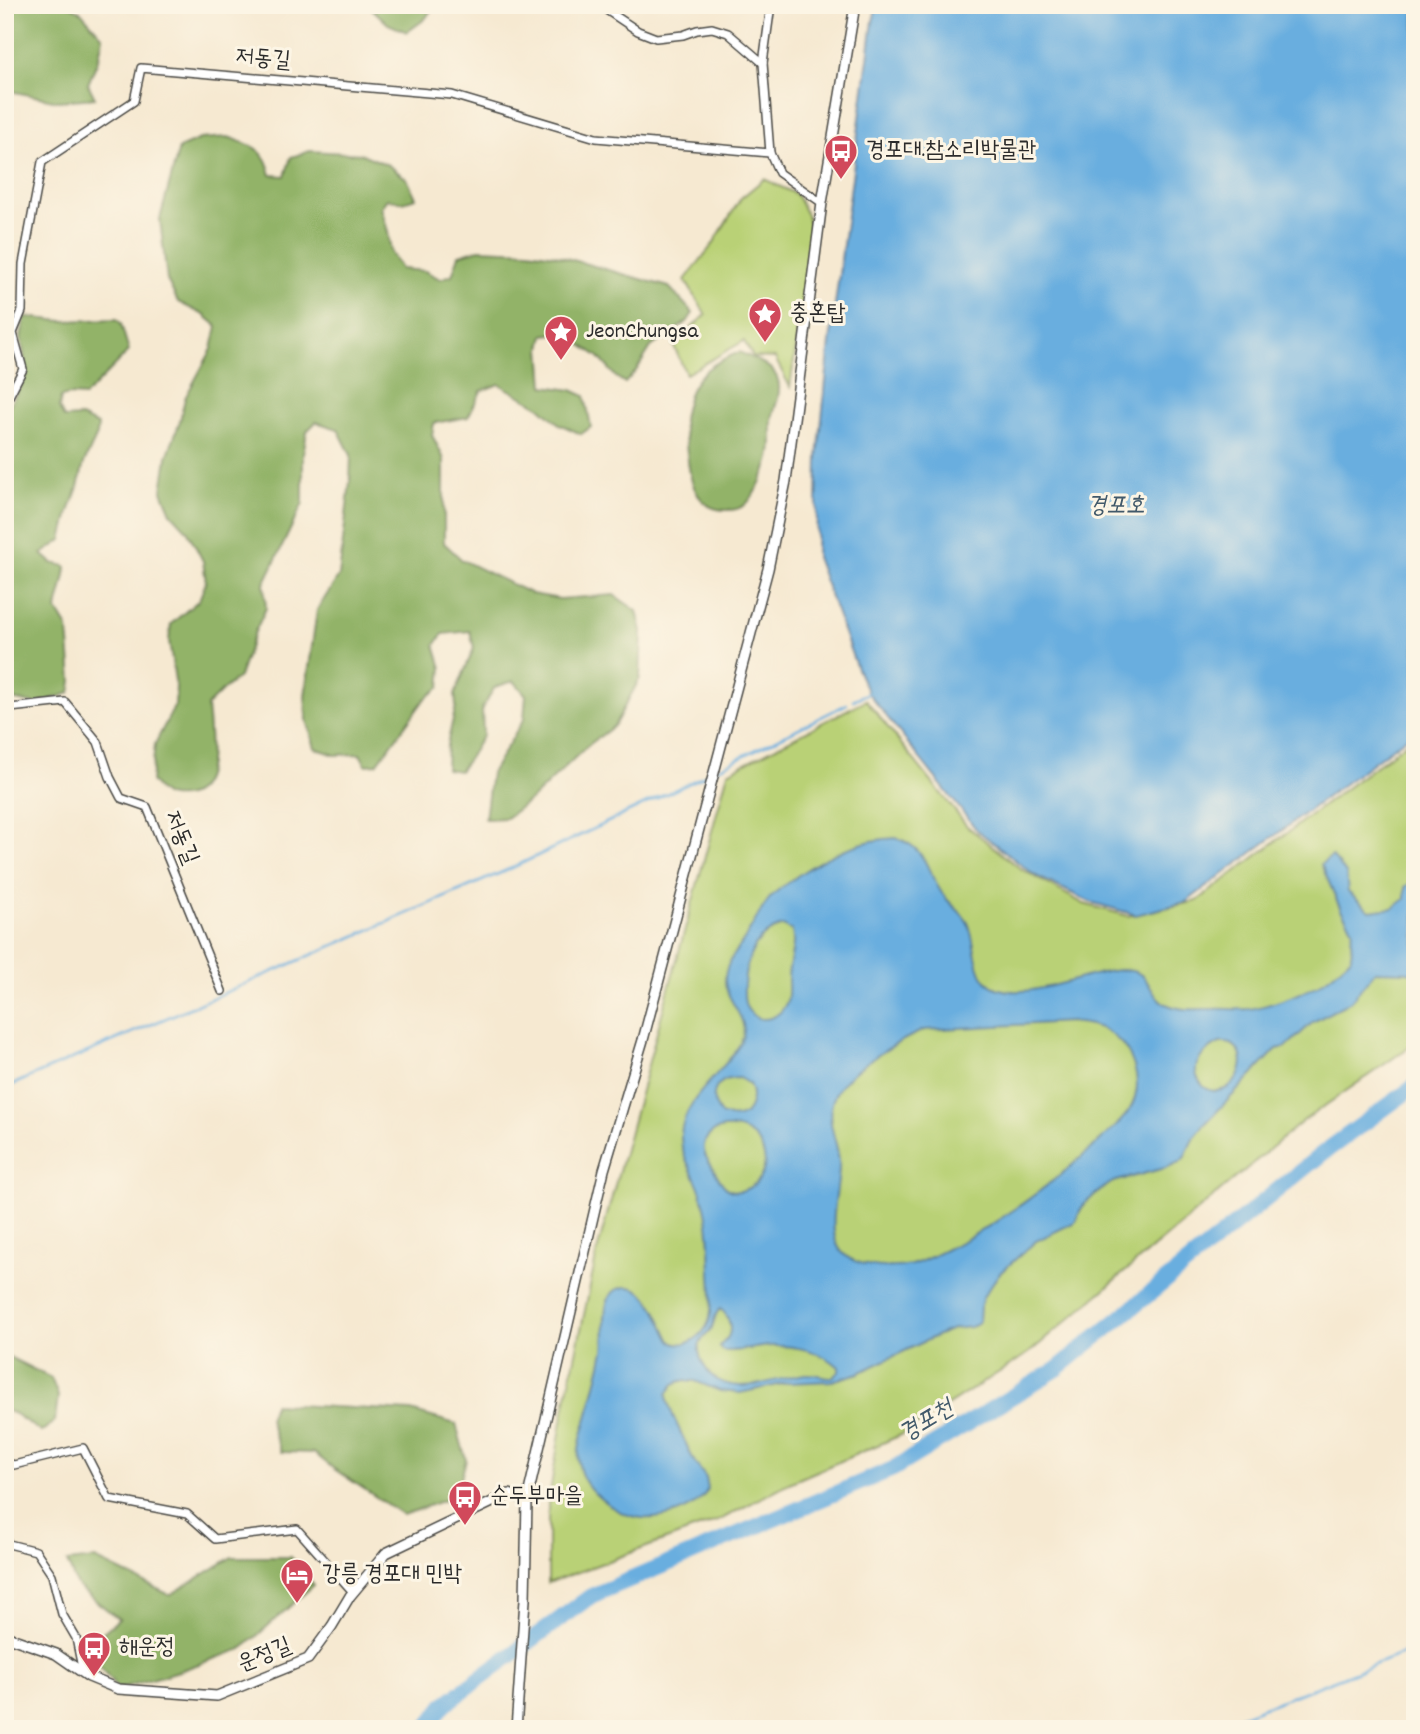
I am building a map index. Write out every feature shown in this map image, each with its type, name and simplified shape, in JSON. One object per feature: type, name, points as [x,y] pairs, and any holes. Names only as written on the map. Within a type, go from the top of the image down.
[{"type":"street","points":[[599,5],[638,32],[656,38],[712,28],[729,33],[763,63]]},
{"type":"street","points":[[771,5],[763,49],[770,153],[779,173],[822,203]]},
{"type":"street","points":[[517,1726],[525,1600],[527,1500],[604,1170],[643,1040],[768,569],[786,481],[822,203],[855,5]]},
{"type":"street","name":"저동길","points":[[5,404],[23,369],[13,332],[22,311],[23,264],[42,162],[134,101],[141,68],[452,95],[596,138],[770,153]]},
{"type":"street","name":"저동길","points":[[5,706],[10,708],[65,702],[98,742],[110,777],[121,798],[147,807],[222,991]]},
{"type":"street","points":[[5,1462],[14,1465],[83,1448],[109,1499],[187,1514],[215,1539],[297,1529],[353,1592]]},
{"type":"street","name":"운정길","points":[[5,1636],[56,1654],[83,1673],[118,1689],[217,1696],[308,1659],[353,1592],[386,1553],[509,1494],[527,1500]]},
{"type":"street","points":[[5,1544],[36,1551],[52,1575],[62,1614],[76,1638],[83,1673]]},
{"type":"green space","points":[[5,5],[68,5],[80,11],[103,37],[99,57],[88,84],[95,98],[58,101],[5,90]]},
{"type":"green space","points":[[368,5],[435,5],[425,19],[407,32],[388,24]]},
{"type":"green space","points":[[228,137],[261,153],[271,175],[285,176],[291,157],[310,151],[362,154],[388,165],[407,179],[416,198],[403,202],[387,199],[381,207],[391,253],[401,269],[425,271],[440,279],[452,275],[459,255],[479,249],[529,251],[555,255],[669,287],[693,313],[687,322],[651,347],[625,383],[616,377],[599,357],[564,333],[544,335],[541,348],[544,386],[572,390],[585,396],[591,427],[581,434],[559,424],[540,407],[499,384],[481,391],[468,417],[434,423],[432,435],[444,459],[444,543],[462,560],[532,594],[560,599],[614,595],[637,611],[642,631],[640,678],[614,726],[586,747],[534,797],[506,818],[485,819],[491,773],[524,719],[526,695],[514,681],[495,687],[482,708],[483,735],[459,771],[446,769],[447,745],[456,706],[455,694],[474,648],[470,631],[443,634],[435,645],[442,668],[440,687],[424,700],[377,764],[366,765],[360,754],[335,755],[315,748],[307,720],[305,696],[317,610],[339,576],[351,455],[338,429],[316,422],[307,431],[303,454],[303,503],[264,584],[266,608],[239,677],[207,706],[210,745],[207,773],[202,785],[194,793],[172,797],[161,792],[151,781],[155,744],[175,705],[176,687],[169,641],[171,624],[199,600],[206,582],[203,561],[187,530],[171,513],[162,491],[167,457],[185,398],[212,349],[217,326],[204,315],[178,302],[167,280],[160,219],[179,148],[200,139]]},
{"type":"green space","points":[[764,179],[796,194],[807,215],[812,240],[790,387],[775,358],[753,357],[744,341],[686,374],[673,344],[706,315],[685,280],[713,244],[741,198]]},
{"type":"green space","points":[[25,317],[63,321],[117,319],[129,351],[85,396],[61,397],[59,408],[64,418],[81,417],[98,425],[62,540],[42,554],[52,563],[66,566],[57,610],[68,628],[72,681],[70,693],[36,704],[5,698],[5,414],[27,374],[21,337]]},
{"type":"green space","points":[[740,352],[772,370],[779,382],[779,394],[772,421],[770,458],[761,481],[745,505],[724,510],[705,503],[694,486],[683,419],[693,385],[713,365]]},
{"type":"green space","points":[[866,700],[967,826],[1021,869],[1084,904],[1128,916],[1197,901],[1415,736],[1415,1043],[1303,1121],[1029,1353],[901,1435],[787,1484],[718,1521],[548,1583],[548,1504],[563,1415],[598,1248],[728,772]]},
{"type":"green space","points":[[5,1355],[51,1378],[58,1396],[55,1421],[41,1432],[5,1410]]},
{"type":"green space","points":[[274,1404],[411,1411],[456,1424],[466,1460],[456,1496],[403,1515],[314,1453],[281,1452],[269,1419]]},
{"type":"green space","points":[[232,1557],[291,1557],[314,1585],[242,1649],[118,1689],[85,1647],[119,1619],[77,1586],[67,1562],[95,1559],[170,1595]]},
{"type":"water","name":"경포호","points":[[877,5],[1415,5],[1415,731],[1186,902],[1136,915],[1090,902],[1034,875],[977,830],[868,693],[816,557],[818,457],[830,342]]},
{"type":"water","points":[[896,838],[907,842],[921,855],[945,897],[967,921],[982,976],[998,989],[1031,990],[1120,970],[1138,973],[1164,1003],[1181,1008],[1249,1009],[1295,995],[1323,981],[1352,957],[1353,929],[1341,910],[1321,864],[1332,856],[1346,873],[1348,892],[1370,911],[1393,908],[1405,899],[1405,887],[1415,880],[1415,974],[1375,971],[1351,1001],[1313,1022],[1286,1047],[1277,1049],[1205,1124],[1180,1162],[1113,1182],[1084,1204],[1075,1222],[1036,1241],[999,1274],[983,1297],[976,1325],[953,1329],[859,1373],[832,1381],[787,1383],[740,1393],[720,1391],[695,1381],[674,1384],[667,1394],[668,1402],[694,1461],[706,1478],[708,1489],[692,1506],[677,1513],[647,1518],[628,1515],[605,1502],[584,1480],[578,1458],[579,1447],[604,1350],[605,1312],[611,1295],[626,1287],[642,1292],[654,1307],[671,1341],[675,1343],[694,1340],[708,1324],[712,1290],[708,1221],[700,1190],[683,1150],[681,1135],[683,1121],[696,1097],[734,1054],[744,1034],[741,1018],[728,994],[725,978],[727,967],[765,904],[780,888],[829,857],[882,839]],"holes":[[[783,926],[792,931],[788,996],[780,1012],[765,1019],[754,1016],[747,1008],[744,985],[747,965],[754,948],[774,929]],[[1070,1022],[1098,1027],[1115,1038],[1129,1055],[1136,1076],[1135,1099],[1122,1120],[1076,1162],[985,1229],[911,1265],[871,1266],[849,1258],[840,1250],[835,1240],[834,1214],[839,1162],[830,1113],[832,1104],[841,1086],[861,1067],[924,1030]],[[1220,1043],[1231,1044],[1238,1049],[1241,1066],[1233,1084],[1225,1089],[1208,1089],[1201,1084],[1197,1076],[1197,1064],[1209,1050]],[[739,1078],[749,1084],[751,1104],[743,1115],[736,1118],[727,1116],[721,1114],[717,1107],[714,1094],[719,1084]],[[724,1128],[738,1129],[750,1134],[758,1142],[765,1164],[755,1183],[744,1190],[728,1189],[706,1158],[704,1144],[708,1136]],[[720,1309],[723,1311],[730,1326],[728,1337],[719,1347],[723,1351],[772,1346],[798,1348],[832,1361],[839,1367],[839,1372],[832,1377],[805,1374],[756,1385],[721,1382],[707,1370],[699,1351]]]},
{"type":"waterway","points":[[853,700],[868,693]]},
{"type":"waterway","points":[[717,769],[847,704]]},
{"type":"waterway","points":[[5,1088],[512,868],[712,772]]},
{"type":"waterway","name":"경포천","points":[[426,1729],[445,1704],[591,1596],[893,1469],[1057,1369],[1323,1153],[1415,1086]]},
{"type":"waterway","points":[[1207,1729],[1415,1649]]},
{"type":"place","name":"경포대.참소리박물관","points":[[841,181]]},
{"type":"place","name":"충혼탑","points":[[765,344]]},
{"type":"place","name":"JeonChungsa","points":[[561,362]]},
{"type":"place","name":"순두부마을","points":[[465,1527]]},
{"type":"place","name":"강릉 경포대 민박","points":[[297,1605]]},
{"type":"place","name":"해운정","points":[[94,1678]]}]
